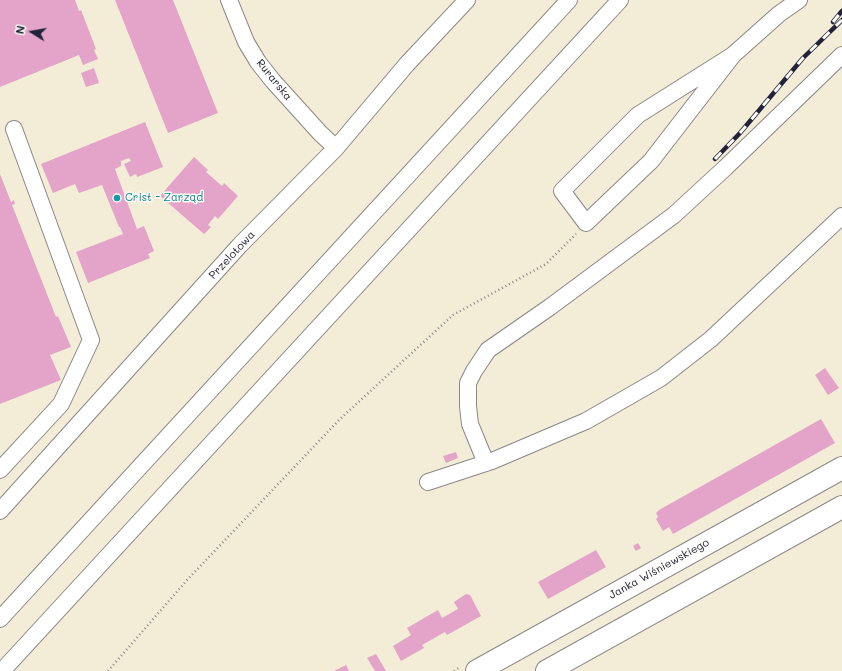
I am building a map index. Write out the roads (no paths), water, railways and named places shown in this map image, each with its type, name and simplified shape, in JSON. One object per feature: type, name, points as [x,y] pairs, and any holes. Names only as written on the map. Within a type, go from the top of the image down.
[{"type":"highway","name":"Janka Wiśniewskiego","points":[[477,671],[842,468]]},
{"type":"highway","points":[[547,671],[842,507]]},
{"type":"street","name":"Rurarska","points":[[229,0],[246,42],[258,62],[320,133],[336,148]]},
{"type":"street","name":"Przelotowa","points":[[0,511],[240,245],[336,148],[407,64],[467,0]]},
{"type":"street","points":[[0,619],[569,0]]},
{"type":"street","points":[[2,671],[620,0]]},
{"type":"street","points":[[733,54],[651,161],[586,223],[562,191],[638,116],[733,54],[779,14],[798,0]]},
{"type":"street","points":[[486,463],[470,424],[468,383],[488,350],[550,307],[674,215],[842,55]]},
{"type":"street","points":[[0,470],[62,404],[91,340],[14,129]]},
{"type":"street","points":[[428,482],[486,463],[586,422],[661,378],[711,339],[842,216]]},
{"type":"railway","points":[[833,22],[842,11]]},
{"type":"railway","points":[[715,159],[740,133],[803,58],[842,20]]},
{"type":"place","name":"Crist - Zarząd","points":[[117,198]]}]
